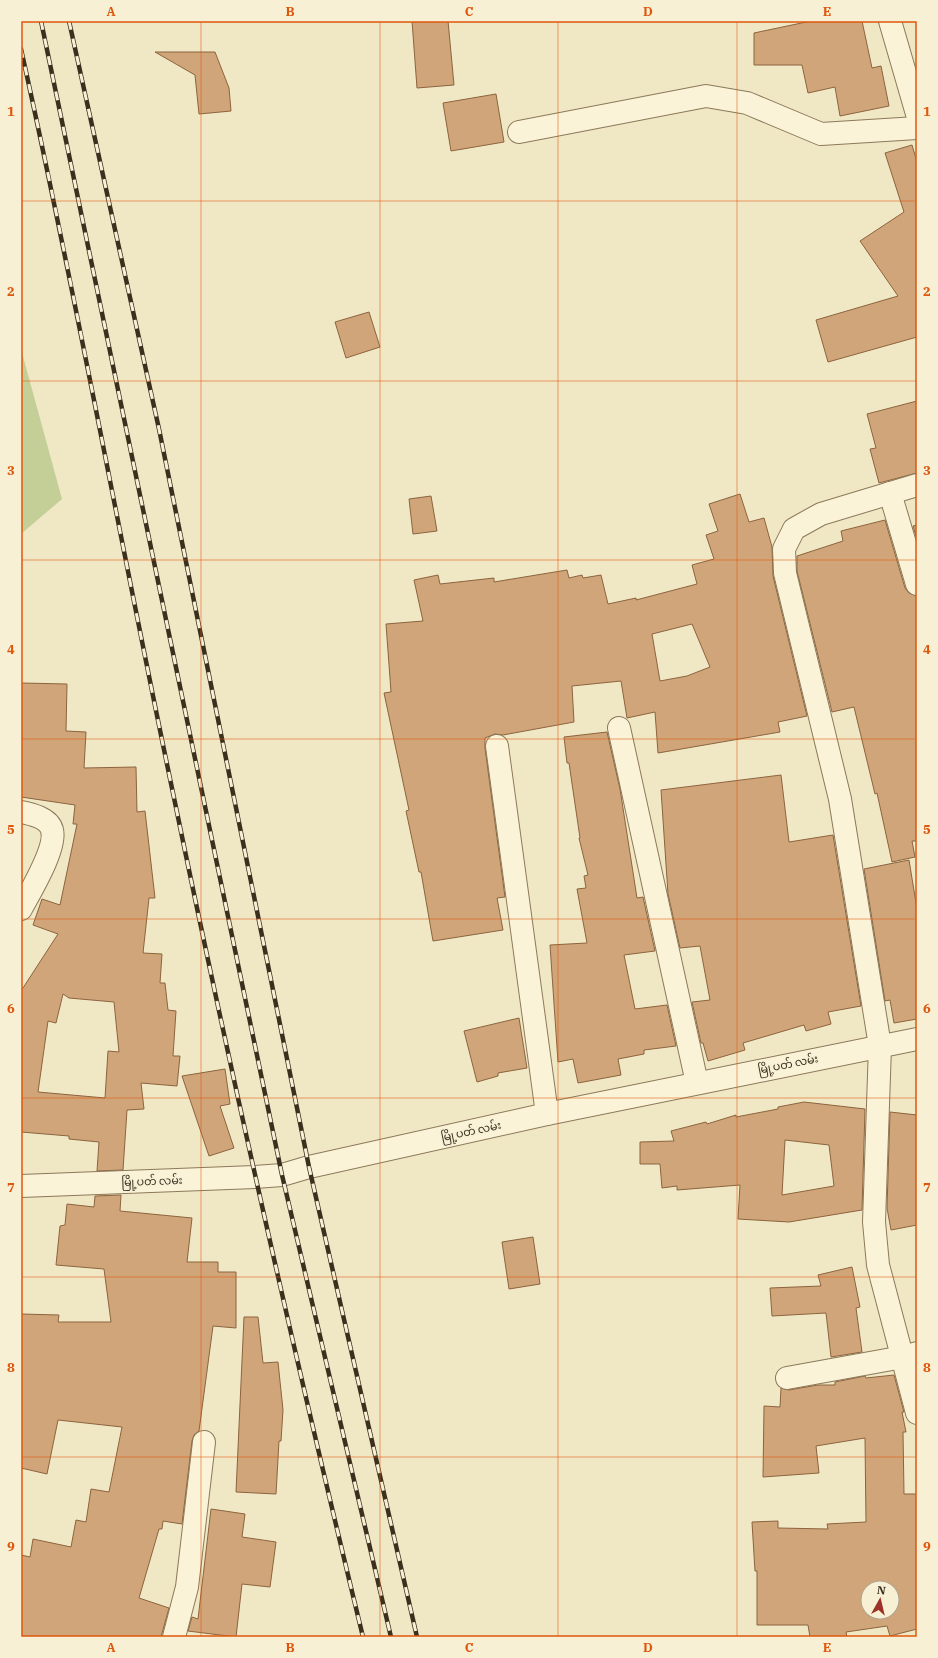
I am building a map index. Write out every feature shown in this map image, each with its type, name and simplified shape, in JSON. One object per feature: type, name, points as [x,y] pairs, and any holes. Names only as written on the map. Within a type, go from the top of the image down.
[{"type":"street","points":[[890,21],[917,114]]},
{"type":"street","points":[[519,132],[706,96],[747,103],[821,134],[917,128]]},
{"type":"street","points":[[917,485],[821,514],[794,529],[784,549],[785,573],[840,799],[880,1046],[874,1222],[878,1265],[910,1355],[917,1413]]},
{"type":"street","points":[[890,493],[917,584]]},
{"type":"street","points":[[619,728],[697,1082]]},
{"type":"street","points":[[497,746],[547,1114]]},
{"type":"street","points":[[21,909],[41,872],[52,843],[52,829],[48,823],[28,814]]},
{"type":"street","name":"မြို့ပတ် လမ်း","points":[[21,1186],[282,1175],[309,1167],[547,1114],[697,1082],[917,1039]]},
{"type":"street","points":[[787,1378],[910,1355]]},
{"type":"street","points":[[174,1637],[187,1587],[204,1442]]},
{"type":"green space","points":[[21,349],[62,499],[21,534]]},
{"type":"building","points":[[412,21],[448,21],[454,85],[417,88]]},
{"type":"building","points":[[811,21],[862,21],[872,68],[881,66],[889,106],[840,116],[835,87],[808,93],[802,65],[754,65],[754,33]]},
{"type":"building","points":[[155,52],[215,52],[229,88],[231,111],[199,114],[195,75]]},
{"type":"building","points":[[496,94],[504,142],[451,151],[443,103]]},
{"type":"building","points":[[912,145],[917,162],[917,337],[828,362],[816,320],[898,296],[860,241],[904,212],[885,153]]},
{"type":"building","points":[[369,312],[380,347],[346,358],[335,322]]},
{"type":"building","points":[[917,401],[917,473],[879,483],[870,449],[876,448],[867,414]]},
{"type":"building","points":[[740,494],[749,522],[764,518],[772,547],[773,576],[807,716],[778,722],[780,732],[658,753],[655,712],[627,718],[621,681],[572,686],[574,722],[503,735],[495,734],[485,738],[485,748],[505,897],[497,898],[503,930],[433,941],[421,872],[419,872],[406,811],[409,810],[384,693],[391,692],[386,624],[423,621],[414,580],[438,575],[440,584],[494,578],[494,582],[567,570],[569,578],[582,575],[583,578],[601,575],[608,604],[636,598],[636,600],[697,584],[692,565],[714,559],[706,535],[718,531],[709,504]],"holes":[[[692,624],[710,667],[687,676],[660,681],[652,634]]]},
{"type":"building","points":[[431,496],[437,531],[413,534],[409,499]]},
{"type":"building","points":[[885,520],[905,588],[909,593],[917,596],[917,841],[912,841],[915,857],[892,862],[877,793],[875,794],[854,707],[832,712],[797,571],[797,556],[843,541],[841,531]]},
{"type":"building","points":[[917,525],[917,540],[913,526]]},
{"type":"building","points":[[21,683],[67,684],[66,731],[86,732],[84,768],[136,767],[137,812],[145,811],[155,898],[149,898],[143,953],[162,954],[160,983],[165,983],[168,1010],[176,1011],[173,1056],[180,1056],[177,1086],[141,1083],[144,1109],[127,1110],[123,1170],[97,1171],[99,1142],[69,1139],[69,1136],[21,1132],[21,991],[58,934],[33,925],[42,899],[60,905],[77,824],[73,824],[75,805],[21,797]],"holes":[[[63,994],[69,998],[114,1002],[119,1052],[108,1051],[105,1098],[38,1092],[48,1021],[56,1023]]]},
{"type":"building","points":[[607,732],[620,789],[637,898],[643,897],[655,951],[624,955],[635,1009],[667,1005],[676,1046],[644,1050],[644,1054],[618,1059],[621,1075],[578,1083],[573,1059],[558,1062],[550,945],[587,943],[577,889],[586,888],[584,876],[588,875],[579,838],[564,737]]},
{"type":"building","points":[[781,775],[789,842],[833,835],[861,1006],[828,1012],[831,1024],[806,1031],[804,1025],[743,1043],[745,1050],[708,1061],[703,1043],[701,1043],[692,1002],[710,1000],[700,946],[680,948],[668,894],[661,790]]},
{"type":"building","points":[[909,860],[917,909],[917,1019],[894,1023],[890,1000],[885,1001],[864,869]]},
{"type":"building","points":[[519,1018],[527,1068],[498,1073],[498,1076],[477,1082],[464,1031]]},
{"type":"building","points":[[225,1069],[230,1104],[220,1106],[234,1148],[209,1156],[182,1076]]},
{"type":"building","points":[[804,1102],[865,1109],[862,1210],[789,1222],[738,1219],[740,1185],[677,1190],[677,1186],[662,1188],[660,1164],[640,1164],[640,1142],[674,1141],[671,1131],[706,1122],[707,1124],[736,1115],[736,1117],[778,1109],[778,1107]],"holes":[[[785,1140],[829,1145],[834,1186],[782,1195]]]},
{"type":"building","points":[[890,1112],[917,1115],[917,1225],[891,1230],[887,1208]]},
{"type":"building","points":[[121,1195],[120,1211],[192,1218],[187,1262],[218,1262],[218,1272],[236,1272],[236,1328],[213,1326],[199,1431],[194,1435],[192,1441],[182,1524],[163,1521],[162,1529],[159,1529],[139,1598],[169,1608],[161,1637],[21,1637],[21,1555],[30,1557],[33,1539],[71,1547],[76,1520],[86,1522],[91,1489],[109,1492],[122,1427],[58,1420],[47,1474],[21,1468],[21,1314],[59,1315],[58,1322],[111,1322],[104,1269],[56,1265],[60,1226],[65,1225],[67,1204],[94,1207],[95,1196]]},
{"type":"building","points":[[533,1237],[540,1284],[509,1289],[502,1242]]},
{"type":"building","points":[[852,1267],[860,1307],[856,1308],[862,1352],[831,1357],[826,1313],[772,1316],[770,1288],[821,1286],[818,1275]]},
{"type":"building","points":[[244,1317],[258,1317],[263,1363],[278,1362],[283,1410],[281,1441],[279,1441],[276,1494],[236,1492]]},
{"type":"building","points":[[894,1375],[904,1412],[902,1412],[906,1432],[903,1432],[904,1494],[917,1494],[917,1629],[890,1636],[887,1626],[846,1632],[847,1637],[810,1637],[808,1625],[757,1625],[757,1571],[755,1571],[752,1522],[778,1521],[778,1528],[828,1529],[827,1524],[866,1522],[865,1438],[816,1446],[819,1473],[763,1477],[764,1406],[780,1407],[781,1388],[789,1390],[818,1385],[835,1385],[835,1382],[865,1376],[866,1378]]},
{"type":"building","points":[[211,1509],[245,1514],[242,1537],[276,1542],[270,1587],[242,1584],[236,1637],[188,1631],[192,1617],[198,1619]]},
{"type":"railway","points":[[41,21],[282,1175],[391,1637]]},
{"type":"railway","points":[[69,21],[159,429],[309,1167],[417,1637]]},
{"type":"railway","points":[[21,49],[61,235],[195,899],[288,1321],[363,1637]]}]
